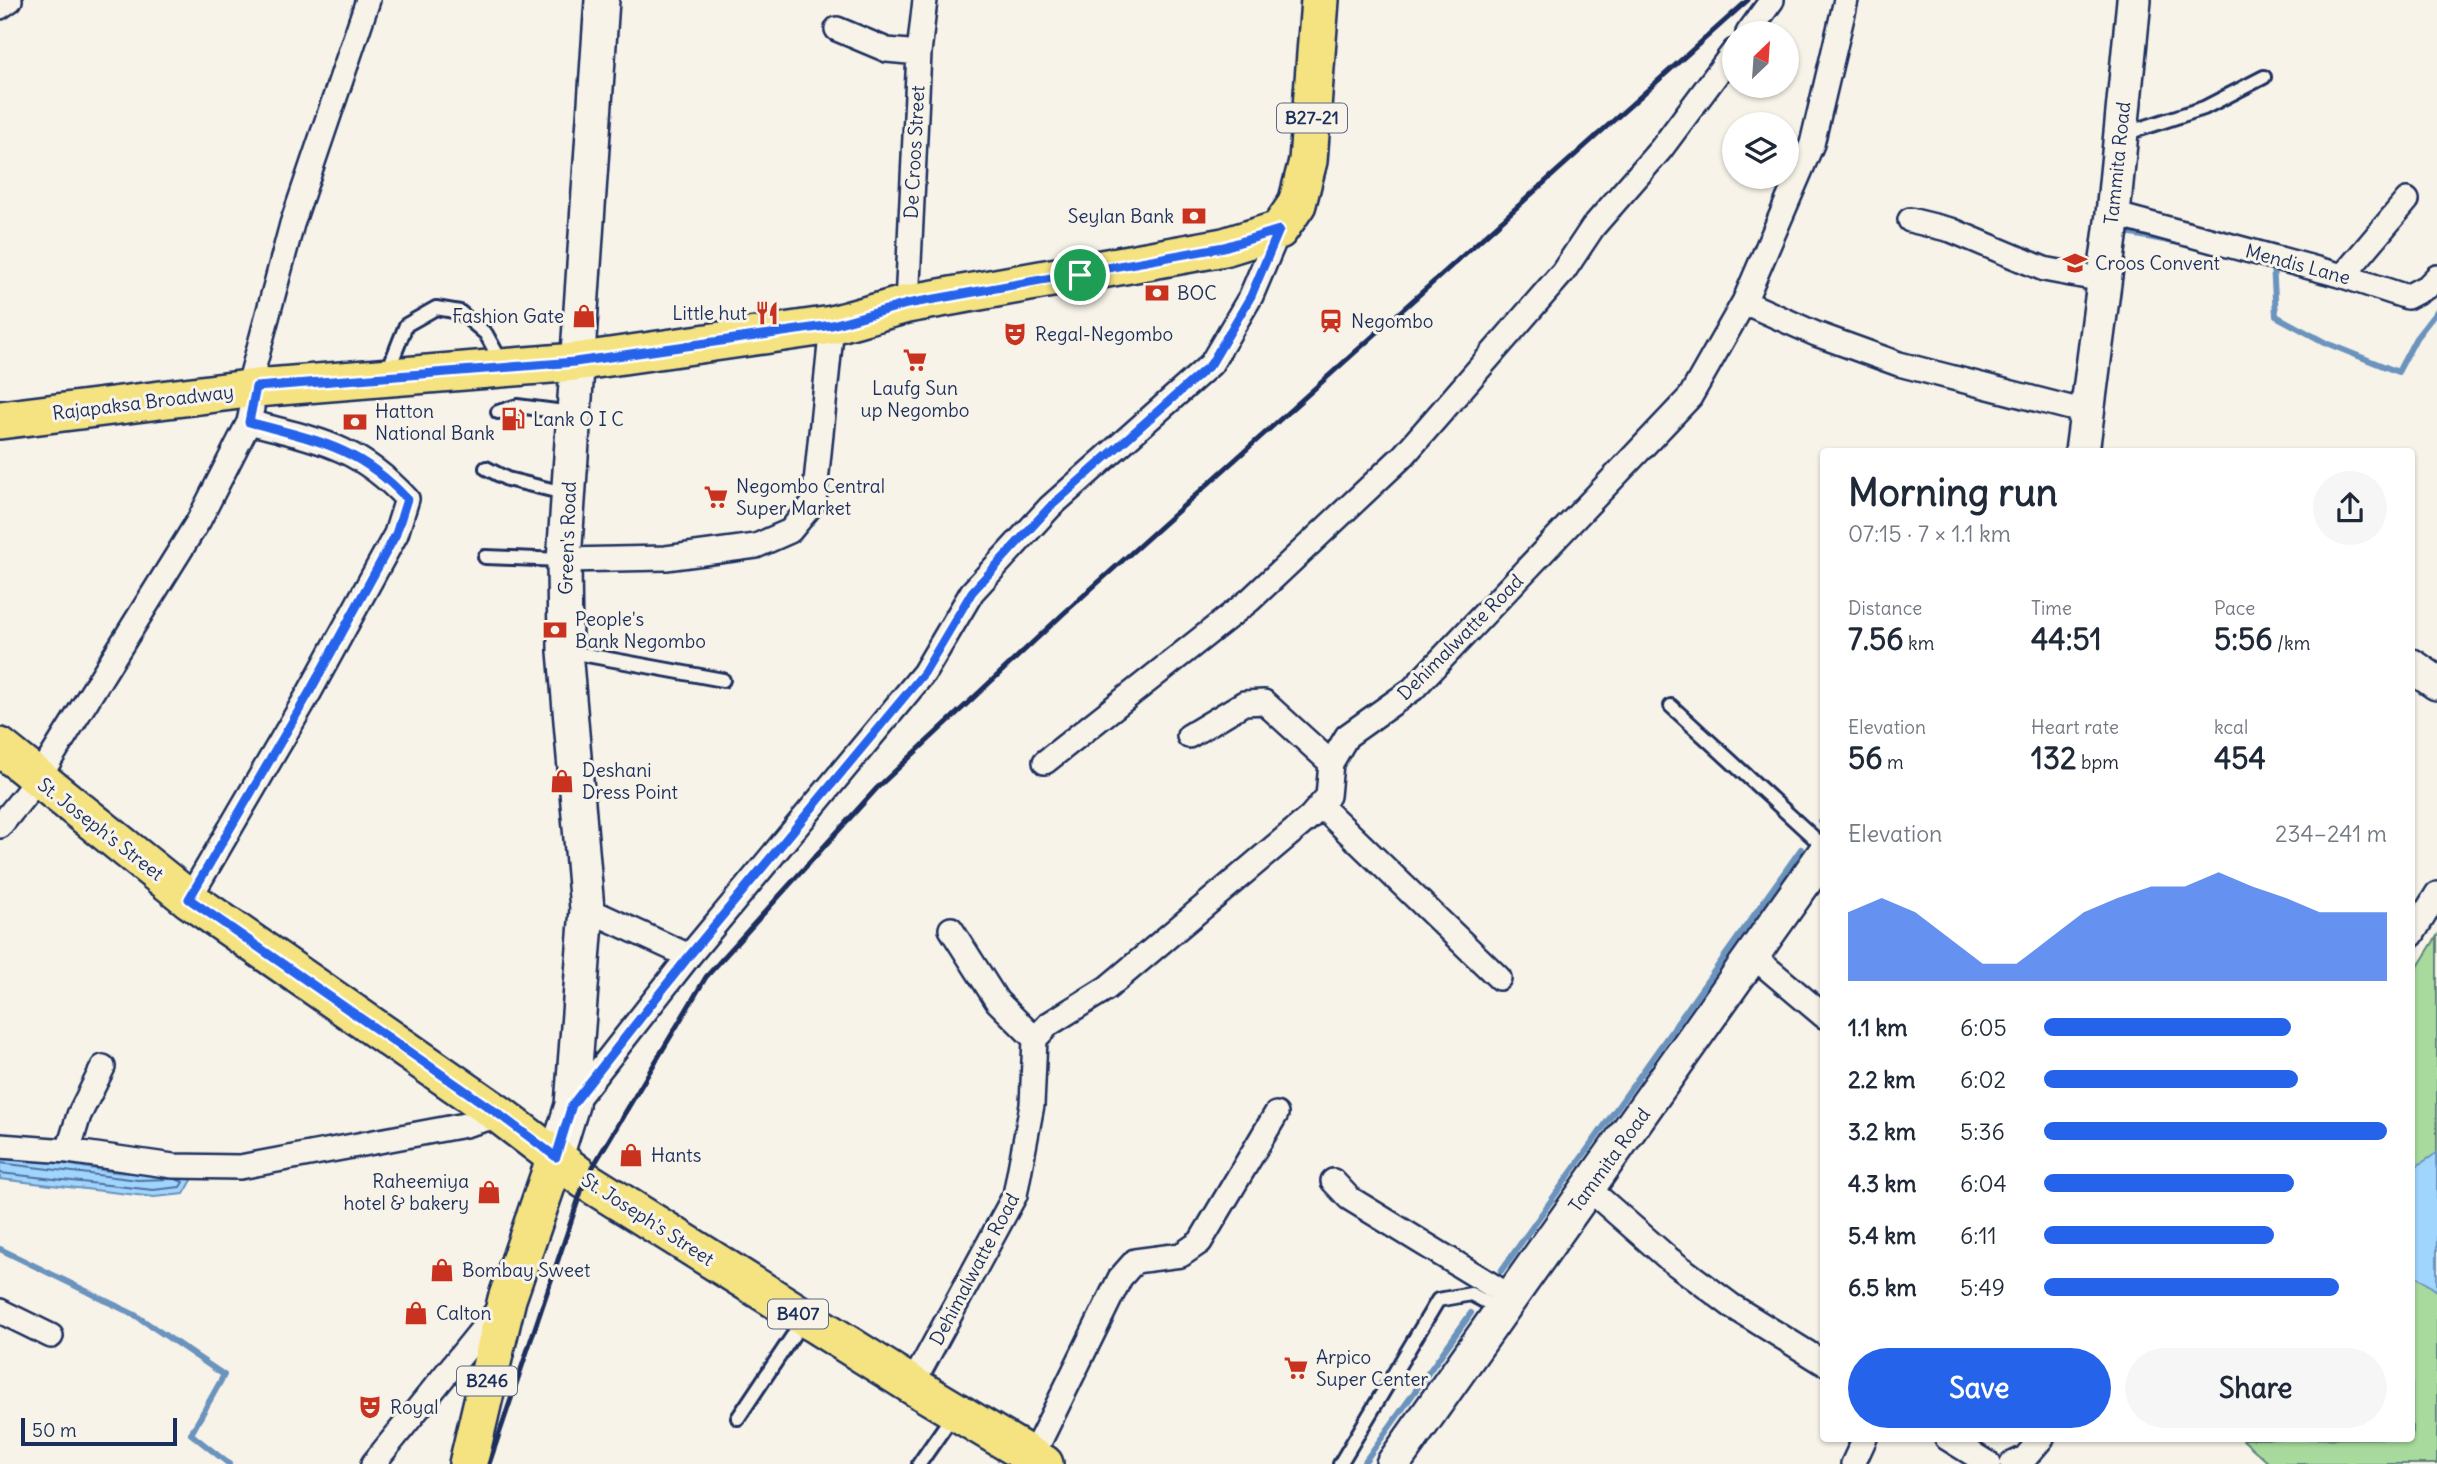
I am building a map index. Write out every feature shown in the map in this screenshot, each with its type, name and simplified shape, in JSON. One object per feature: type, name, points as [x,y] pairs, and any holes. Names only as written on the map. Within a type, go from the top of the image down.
[{"type":"main road","name":"B27-21","points":[[1279,230],[1297,204],[1308,161],[1320,0]]},
{"type":"main road","name":"Rajapaksa Broadway","points":[[0,420],[251,400],[385,377],[575,362],[832,325],[907,304],[1224,247],[1279,230]]},
{"type":"main road","name":"St. Joseph's Street","points":[[0,747],[189,899],[500,1115],[585,1180],[955,1412],[1038,1460]]},
{"type":"main road","name":"B246","points":[[468,1464],[507,1298],[556,1157]]},
{"type":"street","points":[[0,7],[10,0]]},
{"type":"street","points":[[0,826],[38,779],[199,520],[251,400],[292,224],[368,0]]},
{"type":"street","name":"Green's Road","points":[[556,1157],[572,1105],[587,909],[565,651],[564,560],[575,362],[602,0]]},
{"type":"street","name":"De Croos Street","points":[[907,304],[919,52],[925,0]]},
{"type":"street","points":[[1757,21],[1772,0]]},
{"type":"street","name":"Dehimalwatte Road","points":[[1321,806],[1328,796],[1331,763],[1348,736],[1413,689],[1690,397],[1744,302],[1812,145],[1846,0]]},
{"type":"street","name":"Tammita Road","points":[[2082,448],[2113,214],[2134,0]]},
{"type":"street","points":[[838,29],[887,50],[919,52]]},
{"type":"street","points":[[1045,762],[1250,600],[1404,455],[1563,272],[1593,227],[1661,149],[1722,67]]},
{"type":"street","points":[[2343,276],[2407,200]]},
{"type":"street","name":"Mendis Lane","points":[[2113,214],[2407,296],[2428,286],[2437,277]]},
{"type":"street","points":[[1910,220],[1951,230],[2044,269],[2103,280]]},
{"type":"street","points":[[572,1105],[689,956],[924,673],[972,592],[1050,507],[1211,364],[1251,296],[1279,230]]},
{"type":"street","points":[[1744,302],[1816,334],[1899,364],[2086,412]]},
{"type":"street","points":[[564,560],[666,558],[756,546],[790,531],[814,502],[832,325]]},
{"type":"street","points":[[189,899],[390,546],[407,499],[387,477],[345,449],[251,400]]},
{"type":"street","points":[[2415,668],[2437,683]]},
{"type":"street","points":[[1189,736],[1244,702],[1264,702],[1331,763]]},
{"type":"street","points":[[951,929],[997,1001],[1035,1039],[1049,1024],[1107,988],[1321,806],[1499,978]]},
{"type":"street","name":"Tammita Road","points":[[1393,1464],[1820,860]]},
{"type":"street","points":[[2415,930],[2437,894]]},
{"type":"street","points":[[587,909],[689,956]]},
{"type":"street","points":[[1753,956],[1820,1013]]},
{"type":"street","name":"Dehimalwatte Road","points":[[912,1385],[1015,1195],[1032,1105],[1035,1039]]},
{"type":"street","points":[[68,1151],[79,1115],[103,1068]]},
{"type":"street","points":[[1038,1460],[1120,1278],[1135,1261],[1181,1255],[1200,1242],[1276,1114]]},
{"type":"street","points":[[0,1146],[68,1151],[173,1166],[240,1167],[466,1125],[500,1115]]},
{"type":"street","points":[[1333,1181],[1349,1198],[1506,1303]]},
{"type":"street","points":[[1588,1188],[1670,1259],[1732,1306],[1820,1361]]},
{"type":"street","points":[[373,1464],[507,1298]]},
{"type":"street","points":[[0,1311],[51,1336]]},
{"type":"street","points":[[1853,1464],[1863,1442]]},
{"type":"street","points":[[1953,1442],[1989,1464]]},
{"type":"street","points":[[2012,1464],[2025,1458],[2039,1442]]},
{"type":"lane","points":[[2120,135],[2204,108],[2264,77]]},
{"type":"lane","points":[[385,377],[406,326],[436,308],[460,312],[486,334],[505,368]]},
{"type":"lane","points":[[498,412],[517,406],[573,413]]},
{"type":"lane","points":[[486,468],[507,479],[568,494]]},
{"type":"lane","points":[[485,557],[564,560]]},
{"type":"lane","points":[[565,651],[723,680]]},
{"type":"lane","points":[[1671,706],[1820,843]]},
{"type":"lane","points":[[1340,1464],[1438,1300],[1471,1294],[1506,1303]]},
{"type":"lane","points":[[738,1418],[804,1318]]},
{"type":"lane","points":[[919,1464],[955,1412]]},
{"type":"green space","points":[[2437,936],[2437,1464],[2270,1464],[2245,1442],[2415,1442],[2415,971]]},
{"type":"water","points":[[2437,1153],[2437,1291],[2415,1275],[2415,1167]]},
{"type":"water","points":[[0,1156],[128,1173],[177,1172],[192,1180],[184,1194],[154,1197],[0,1179]]},
{"type":"waterway","points":[[2121,232],[2174,242]]},
{"type":"waterway","points":[[2273,264],[2276,316],[2326,343],[2398,372],[2416,338],[2437,311]]},
{"type":"waterway","points":[[1501,1271],[1801,849]]},
{"type":"waterway","points":[[0,1249],[135,1315],[224,1375],[191,1434],[229,1464]]},
{"type":"waterway","points":[[1363,1464],[1471,1313]]},
{"type":"railway","points":[[489,1464],[585,1180],[706,977],[877,788],[1063,614],[1748,0]]},
{"type":"place","name":"Seylan Bank","points":[[1194,216]]},
{"type":"place","name":"Croos Convent","points":[[2075,263]]},
{"type":"place","name":"BOC","points":[[1157,293]]},
{"type":"place","name":"Little hut","points":[[767,313]]},
{"type":"place","name":"Fashion Gate","points":[[584,316]]},
{"type":"place","name":"Negombo","points":[[1331,321]]},
{"type":"place","name":"Regal-Negombo","points":[[1015,334]]},
{"type":"place","name":"Laufg Sun up Negombo","points":[[915,360]]},
{"type":"place","name":"Lank O I C","points":[[513,419]]},
{"type":"place","name":"Hatton National Bank","points":[[355,422]]},
{"type":"place","name":"Negombo Central Super Market","points":[[716,497]]},
{"type":"place","name":"People's Bank Negombo","points":[[555,630]]},
{"type":"place","name":"Deshani Dress Point","points":[[562,781]]},
{"type":"place","name":"Hants","points":[[631,1155]]},
{"type":"place","name":"Raheemiya hotel & bakery","points":[[489,1192]]},
{"type":"place","name":"Bombay Sweet","points":[[442,1270]]},
{"type":"place","name":"Calton","points":[[416,1313]]},
{"type":"place","name":"Arpico Super Center","points":[[1296,1368]]},
{"type":"place","name":"Royal","points":[[370,1407]]},
{"type":"route","points":[[1279,230],[1251,296],[1211,364],[1050,507],[972,592],[924,673],[689,956],[572,1105],[556,1157],[500,1115],[189,899],[309,693],[396,534],[407,499],[387,477],[345,449],[249,422],[256,387],[575,362],[832,325],[907,304],[1080,275],[1224,247],[1279,230]]}]
